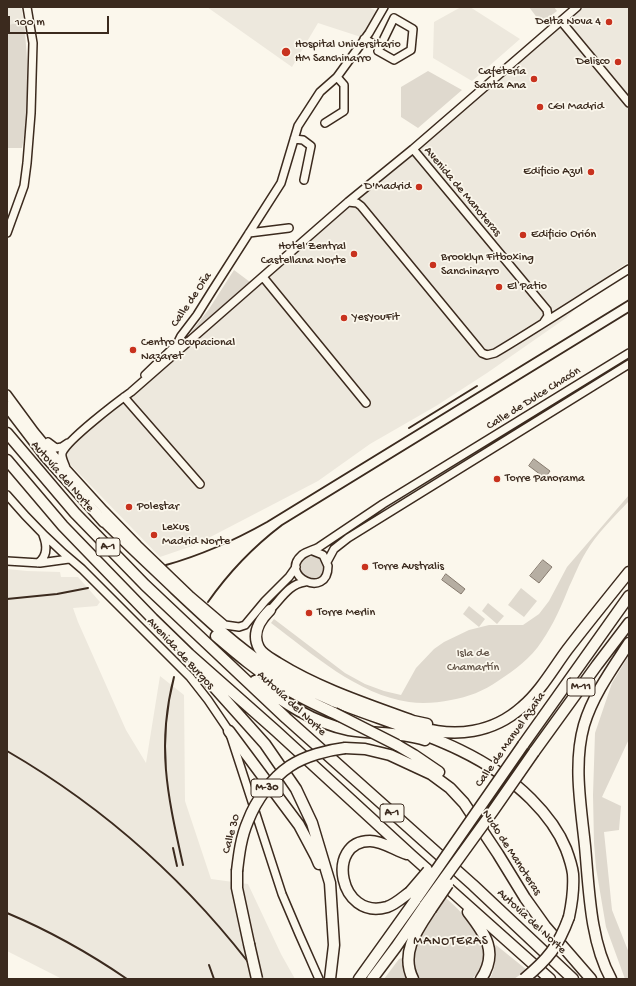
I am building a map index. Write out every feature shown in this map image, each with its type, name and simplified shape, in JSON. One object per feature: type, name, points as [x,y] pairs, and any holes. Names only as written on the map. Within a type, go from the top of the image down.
[{"type":"highway","points":[[7,406],[46,457],[136,558],[221,640],[255,668],[281,686],[397,745],[436,769],[447,779],[450,788]]},
{"type":"highway","name":"Autovía del Norte","points":[[7,434],[75,513],[210,647],[286,718],[473,885],[573,979]]},
{"type":"highway","name":"A-1","points":[[7,460],[63,526],[153,619],[411,855],[550,979]]},
{"type":"highway","points":[[100,517],[219,630],[265,665],[290,680],[319,694],[451,745],[489,767],[517,786],[540,808],[556,828],[568,857],[573,874],[572,902],[569,917],[553,951],[542,964],[524,979]]},
{"type":"highway","points":[[138,545],[176,590]]},
{"type":"highway","points":[[371,714],[437,731],[461,733],[477,731],[500,722],[522,707],[533,696],[629,572]]},
{"type":"highway","name":"Calle de Manuel Azaña","points":[[421,901],[435,862],[510,757],[523,745],[629,596]]},
{"type":"highway","points":[[270,610],[260,621],[256,637],[260,649],[274,660],[310,681],[338,693],[413,721],[460,731],[461,733]]},
{"type":"highway","name":"M-11","points":[[359,979],[493,811],[534,752],[629,623]]},
{"type":"highway","points":[[611,979],[601,955],[593,920],[580,800],[579,761],[581,740],[589,712],[605,679],[629,643]]},
{"type":"highway","points":[[210,647],[273,695],[312,718],[348,730],[404,735],[422,739],[441,745],[489,767]]},
{"type":"highway","points":[[190,654],[194,665],[265,744],[296,789],[312,823],[330,884],[334,945],[330,978]]},
{"type":"highway","points":[[229,731],[299,825],[316,856],[331,906]]},
{"type":"highway","name":"Nudo de Manoteras","points":[[345,748],[376,750],[390,755],[431,774],[450,788],[464,803],[525,898],[545,926],[591,979]]},
{"type":"highway","name":"Calle 30","points":[[257,979],[237,888],[237,871],[240,847],[247,822],[258,800],[266,789],[291,765],[326,751],[345,748]]},
{"type":"highway","points":[[411,855],[370,840],[357,843],[348,852],[343,862],[342,872],[344,884],[350,895],[361,905],[372,908],[387,907],[398,901],[421,901],[414,935],[409,949],[408,963],[413,979]]},
{"type":"highway","points":[[452,891],[482,929],[488,941],[490,959],[487,969],[481,979]]},
{"type":"highway","name":"M-11","points":[[372,979],[396,947],[421,901]]},
{"type":"street","points":[[7,233],[24,186],[27,162],[31,113],[33,43],[28,7]]},
{"type":"street","name":"Avenida de Manoteras","points":[[35,432],[55,448],[62,447],[72,441],[348,202],[413,149],[577,7]]},
{"type":"street","name":"Calle de Oña","points":[[150,375],[156,367],[173,352],[181,336],[197,315],[281,183],[298,126],[320,92],[337,77],[364,39],[382,10],[392,22],[394,18],[413,29],[411,50],[394,60],[378,51],[380,47],[364,39]]},
{"type":"street","points":[[561,21],[629,103]]},
{"type":"street","points":[[380,47],[392,22]]},
{"type":"street","points":[[325,123],[344,111],[344,85],[337,77]]},
{"type":"street","points":[[294,139],[303,140],[311,146],[304,180]]},
{"type":"street","name":"Avenida de Manoteras","points":[[413,149],[547,310],[548,316],[543,324]]},
{"type":"street","points":[[360,192],[359,201],[361,206]]},
{"type":"street","points":[[348,202],[357,203],[361,206],[478,348],[485,354],[495,353],[629,269]]},
{"type":"street","points":[[249,233],[288,228]]},
{"type":"street","points":[[262,277],[366,403]]},
{"type":"street","points":[[196,335],[175,346],[153,365],[124,397],[200,484]]},
{"type":"street","name":"Calle de Dulce Chacón","points":[[313,551],[382,504],[629,353]]},
{"type":"street","name":"Calle de Dulce Chacón","points":[[327,562],[331,553],[339,545],[388,512],[629,364]]},
{"type":"street","points":[[584,381],[590,389]]},
{"type":"street","points":[[7,394],[35,432],[66,468],[138,545],[191,596],[225,625],[239,627],[245,625],[292,573],[301,555],[313,551],[323,555],[327,562],[328,569],[323,579],[312,583],[298,583],[292,586],[270,610]]},
{"type":"street","points":[[516,422],[522,430]]},
{"type":"street","name":"Avenida de Manoteras","points":[[66,468],[62,453],[72,441]]},
{"type":"street","points":[[450,463],[455,471]]},
{"type":"street","name":"Avenida de Burgos","points":[[7,495],[69,559],[82,569],[190,677],[229,731],[282,894],[319,979]]},
{"type":"street","points":[[382,504],[388,512]]},
{"type":"street","points":[[38,563],[42,560],[45,554],[45,541],[43,533]]},
{"type":"street","points":[[7,560],[38,563],[69,559]]},
{"type":"street","points":[[296,567],[298,576],[305,582]]},
{"type":"shaded area","points":[[7,7],[21,7],[24,22],[7,25]]},
{"type":"shaded area","name":"Hospital Universitario HM Sanchinarro","points":[[207,7],[368,7],[377,11],[361,37],[318,23],[292,67]]},
{"type":"shaded area","points":[[461,7],[470,7],[520,39],[472,81],[433,58],[434,22]]},
{"type":"shaded area","points":[[582,7],[629,7],[629,262],[613,272],[566,318],[487,373],[436,406],[370,444],[318,481],[195,545],[160,557],[65,459],[66,451],[130,397],[348,202],[365,194]]},
{"type":"shaded area","points":[[534,459],[550,471],[545,478],[529,466]]},
{"type":"shaded area","points":[[543,560],[552,567],[539,583],[530,576]]},
{"type":"shaded area","points":[[7,569],[60,572],[61,577],[78,577],[100,602],[97,606],[73,608],[126,730],[146,763],[160,676],[184,695],[185,801],[211,879],[248,884],[281,954],[295,979],[62,979],[7,951]]},
{"type":"shaded area","points":[[446,574],[465,589],[461,594],[442,580]]},
{"type":"green space","points":[[529,7],[554,7],[557,11],[541,23]]},
{"type":"green space","points":[[24,22],[28,85],[25,132],[22,148],[7,148],[7,25]]},
{"type":"green space","points":[[428,71],[462,90],[418,128],[401,117],[401,87]]},
{"type":"green space","points":[[234,270],[250,282],[189,335],[209,309]]},
{"type":"green space","name":"Isla de Chamartín","points":[[629,495],[629,501],[590,545],[579,565],[554,622],[538,647],[528,658],[493,685],[470,695],[457,699],[430,703],[409,702],[390,698],[353,682],[271,623],[274,619],[345,673],[365,684],[401,695],[416,668],[434,649],[444,642],[469,630],[489,625],[523,625],[539,614],[549,601],[567,567]]},
{"type":"green space","points":[[312,555],[320,559],[324,567],[320,575],[312,579],[304,575],[300,567],[304,559]]},
{"type":"green space","points":[[521,588],[537,601],[524,617],[508,605]]},
{"type":"green space","points":[[488,603],[504,616],[497,624],[482,611]]},
{"type":"green space","points":[[469,606],[485,619],[479,627],[463,614]]},
{"type":"green space","points":[[629,655],[629,739],[602,797],[621,806],[619,830],[604,832],[612,910],[629,953],[629,979],[625,979],[606,927],[596,868],[593,795],[595,733],[612,683]]},
{"type":"green space","points":[[445,897],[471,924],[483,946],[484,957],[481,968],[472,979],[421,979],[415,970],[413,960],[415,949],[426,926]]},
{"type":"green space","points":[[496,945],[527,970],[514,979],[490,979],[495,963],[494,946]]},
{"type":"green space","points":[[402,958],[405,974],[408,979],[384,979],[399,959]]},
{"type":"railway","points":[[166,565],[192,557],[218,546],[267,522],[629,300]]},
{"type":"railway","points":[[208,602],[224,580],[242,560],[282,525],[629,312]]},
{"type":"railway","points":[[409,428],[477,386]]},
{"type":"railway","points":[[7,599],[57,594],[88,588]]},
{"type":"railway","points":[[174,677],[166,726],[166,772],[173,817],[183,865]]},
{"type":"railway","points":[[7,751],[79,798],[146,852],[177,881],[206,912],[261,979]]},
{"type":"railway","points":[[173,848],[177,866]]},
{"type":"railway","points":[[7,913],[39,927],[69,943],[127,979]]},
{"type":"railway","points":[[209,965],[214,979]]},
{"type":"place","name":"Delta Nova 4","points":[[609,22]]},
{"type":"place","name":"Hospital Universitario HM Sanchinarro","points":[[286,52]]},
{"type":"place","name":"Delisco","points":[[618,62]]},
{"type":"place","name":"Cafetería Santa Ana","points":[[534,79]]},
{"type":"place","name":"CGI Madrid","points":[[540,107]]},
{"type":"place","name":"Edificio Azul","points":[[591,172]]},
{"type":"place","name":"D'Madrid","points":[[419,187]]},
{"type":"place","name":"Edificio Orión","points":[[523,235]]},
{"type":"place","name":"Hotel Zentral Castellana Norte","points":[[354,254]]},
{"type":"place","name":"Brooklyn Fitboxing Sanchinarro","points":[[433,265]]},
{"type":"place","name":"El Patio","points":[[499,287]]},
{"type":"place","name":"YesYouFit","points":[[344,318]]},
{"type":"place","name":"Centro Ocupacional Nazaret","points":[[133,350]]},
{"type":"place","name":"Torre Panorama","points":[[497,479]]},
{"type":"place","name":"Polestar","points":[[129,507]]},
{"type":"place","name":"Lexus Madrid Norte","points":[[154,535]]},
{"type":"place","name":"Torre Australis","points":[[365,567]]},
{"type":"place","name":"Torre Merlin","points":[[309,613]]},
{"type":"district","name":"MANOTERAS","points":[[451,942]]}]
